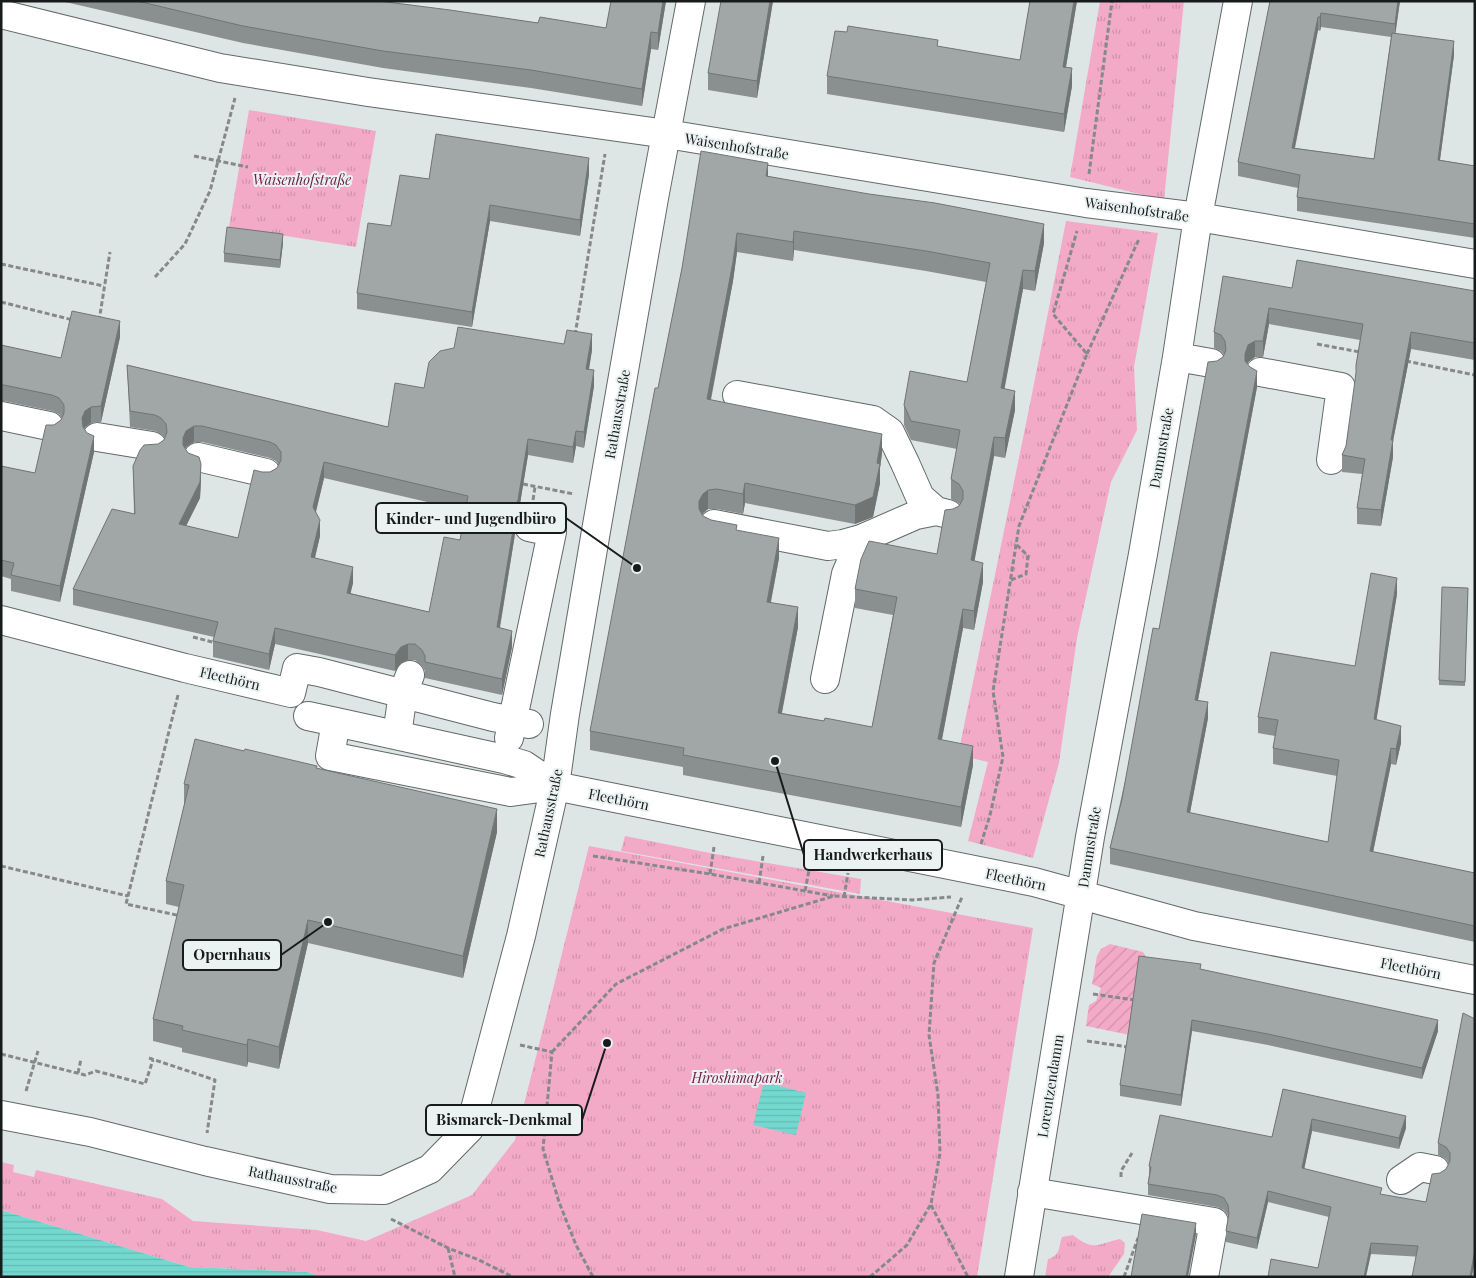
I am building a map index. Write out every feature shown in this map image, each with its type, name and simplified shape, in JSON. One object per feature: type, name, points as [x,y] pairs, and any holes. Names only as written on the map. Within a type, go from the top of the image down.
[{"type":"street","name":"Rathausstraße","points":[[1,1115],[90,1132],[205,1161],[330,1189],[384,1190],[430,1169],[470,1128],[521,936],[555,786],[565,714],[652,208],[691,1]]},
{"type":"street","name":"Dammstraße","points":[[1082,895],[1090,837],[1143,554],[1177,357],[1198,217],[1238,1]]},
{"type":"street","name":"Waisenhofstraße","points":[[1,14],[220,68],[368,92],[667,134],[1086,202],[1198,217],[1475,264]]},
{"type":"street","points":[[1177,357],[1211,363]]},
{"type":"street","points":[[1260,372],[1341,387],[1331,460]]},
{"type":"street","points":[[714,524],[828,546],[843,544],[861,538],[916,515],[942,513],[920,497],[890,432],[873,420],[737,395]]},
{"type":"street","points":[[1,416],[49,426]]},
{"type":"street","points":[[97,437],[152,446]]},
{"type":"street","points":[[198,457],[266,473]]},
{"type":"street","points":[[504,759],[521,723],[552,532],[530,528]]},
{"type":"street","points":[[826,679],[846,574],[861,538]]},
{"type":"street","name":"Fleethörn","points":[[1,620],[184,668],[291,693],[297,668],[406,684],[521,723]]},
{"type":"street","points":[[397,735],[406,684]]},
{"type":"street","points":[[308,716],[504,759],[524,765],[555,786]]},
{"type":"street","points":[[336,722],[330,756],[511,792],[555,786]]},
{"type":"street","name":"Fleethörn","points":[[555,786],[1034,882],[1194,926],[1475,980]]},
{"type":"street","name":"Lorentzendamm","points":[[1018,1277],[1082,895]]},
{"type":"street","points":[[1401,1180],[1420,1167],[1435,1170]]},
{"type":"street","points":[[1032,1192],[1214,1222],[1204,1277]]},
{"type":"path","points":[[1086,354],[1054,314],[1086,202],[1112,1]]},
{"type":"path","points":[[155,278],[185,244],[210,191],[242,71]]},
{"type":"path","points":[[575,336],[610,126]]},
{"type":"path","points":[[194,156],[248,167]]},
{"type":"path","points":[[870,1277],[907,1245],[931,1204],[940,1152],[938,1095],[929,1035],[934,963],[973,870],[990,815],[1004,757],[993,691],[1019,526],[1086,354],[1152,211]]},
{"type":"path","points":[[98,326],[110,252]]},
{"type":"path","points":[[1,264],[104,286]]},
{"type":"path","points":[[1,302],[82,322]]},
{"type":"path","points":[[1317,344],[1363,353]]},
{"type":"path","points":[[1400,360],[1475,375]]},
{"type":"path","points":[[523,484],[602,499]]},
{"type":"path","points":[[1011,580],[1026,574],[1028,556],[1017,544]]},
{"type":"path","points":[[182,916],[126,904],[184,668],[195,632]]},
{"type":"path","points":[[193,637],[216,643]]},
{"type":"path","points":[[593,856],[834,896],[912,900],[970,897]]},
{"type":"path","points":[[1,866],[128,896]]},
{"type":"path","points":[[593,1277],[576,1244],[559,1202],[542,1149],[552,1052],[616,984],[723,929],[834,896]]},
{"type":"path","points":[[1066,991],[1135,1000]]},
{"type":"path","points":[[493,1038],[552,1052]]},
{"type":"path","points":[[1058,1038],[1128,1047]]},
{"type":"path","points":[[31,1073],[38,1051]]},
{"type":"path","points":[[1,1054],[85,1075],[96,1072],[145,1084],[151,1059],[215,1080],[209,1118]]},
{"type":"path","points":[[78,1073],[81,1059]]},
{"type":"path","points":[[1120,1183],[1121,1171],[1132,1153]]},
{"type":"path","points":[[931,1204],[968,1277]]},
{"type":"path","points":[[1124,1277],[1140,1232],[1142,1210]]},
{"type":"path","points":[[389,1218],[448,1248],[479,1260],[513,1277]]},
{"type":"path","points":[[448,1248],[456,1277]]},
{"type":"green space","points":[[1100,1],[1184,1],[1164,200],[1070,177]]},
{"type":"green space","name":"Waisenhofstraße","points":[[249,110],[376,131],[356,247],[229,227]]},
{"type":"green space","points":[[1066,221],[1158,233],[1134,367],[1137,430],[1111,482],[1077,638],[1059,763],[1033,858],[968,841],[988,762],[958,755]]},
{"type":"green space","points":[[625,836],[715,854],[861,879],[860,894],[621,851]]},
{"type":"green space","name":"Hiroshimapark","points":[[589,846],[1033,928],[977,1277],[321,1277],[307,1272],[189,1267],[1,1210],[1,1162],[14,1165],[13,1172],[34,1177],[36,1170],[162,1199],[193,1221],[317,1230],[366,1241],[472,1195],[515,1140]]},
{"type":"green space","points":[[1110,944],[1143,952],[1153,969],[1130,1035],[1086,1026],[1089,1005],[1096,1001],[1101,988],[1092,984],[1097,956],[1101,949]]},
{"type":"green space","points":[[1073,1235],[1086,1244],[1091,1245],[1120,1239],[1125,1243],[1124,1254],[1108,1277],[1045,1277],[1048,1259],[1057,1253],[1062,1237]]},
{"type":"water","points":[[764,1082],[806,1093],[796,1135],[753,1125]]},
{"type":"water","points":[[1,1210],[189,1267],[307,1272],[321,1277],[1,1277]]},
{"type":"building","points":[[137,1],[379,1],[538,23],[540,17],[606,28],[611,1],[663,1],[658,33],[651,32],[642,89],[531,70],[383,51],[243,26]]},
{"type":"building","points":[[721,1],[770,1],[757,81],[708,73]]},
{"type":"building","points":[[1030,1],[1074,1],[1063,67],[1072,68],[1064,114],[827,76],[835,31],[847,32],[848,26],[938,40],[937,46],[1020,60]]},
{"type":"building","points":[[1270,1],[1398,1],[1395,24],[1321,13],[1320,17],[1318,17],[1292,148],[1374,159],[1392,33],[1454,41],[1438,160],[1475,166],[1475,224],[1297,197],[1300,175],[1238,162]]},
{"type":"building","points":[[436,134],[589,158],[580,220],[490,205],[472,312],[357,293],[368,223],[391,226],[400,175],[429,179]]},
{"type":"building","points":[[701,151],[768,163],[766,176],[869,194],[935,203],[1044,224],[1035,271],[1023,270],[1001,388],[1015,391],[1005,438],[994,437],[971,560],[983,563],[974,611],[963,609],[938,739],[973,746],[961,807],[683,755],[684,748],[590,731],[655,388],[658,388],[682,268]],"holes":[[[794,231],[926,251],[990,263],[967,382],[910,371],[904,405],[911,421],[960,430],[951,479],[959,484],[963,491],[963,499],[959,506],[945,510],[937,554],[869,541],[861,559],[855,589],[897,597],[872,727],[825,718],[824,721],[778,713],[798,607],[767,602],[779,538],[736,530],[737,525],[711,520],[703,516],[699,509],[699,501],[708,490],[717,489],[743,494],[745,483],[855,505],[873,497],[880,464],[877,463],[882,434],[707,399],[737,233],[793,242]]]},
{"type":"building","points":[[227,227],[283,234],[280,260],[224,253]]},
{"type":"building","points":[[1297,260],[1475,291],[1475,343],[1411,332],[1391,440],[1393,440],[1381,510],[1357,508],[1365,459],[1342,455],[1346,446],[1363,324],[1269,308],[1263,341],[1255,341],[1248,345],[1245,354],[1245,361],[1257,371],[1195,700],[1208,702],[1187,812],[1328,842],[1339,760],[1273,748],[1278,720],[1258,717],[1271,652],[1355,666],[1371,573],[1397,578],[1374,719],[1401,726],[1396,749],[1391,748],[1370,851],[1475,873],[1475,926],[1110,848],[1122,799],[1153,628],[1159,629],[1208,362],[1217,361],[1223,357],[1226,350],[1225,341],[1221,335],[1214,332],[1223,276],[1292,288]]},
{"type":"building","points":[[72,311],[120,321],[101,406],[91,407],[85,411],[82,418],[83,427],[87,433],[94,436],[60,586],[11,575],[14,563],[1,560],[1,466],[35,473],[46,425],[54,425],[61,420],[64,413],[64,405],[59,398],[52,395],[1,385],[1,345],[61,358]]},
{"type":"building","points":[[458,327],[564,344],[567,330],[592,334],[586,369],[594,370],[584,432],[576,431],[573,447],[528,439],[518,500],[514,508],[515,518],[497,627],[512,631],[502,679],[425,662],[422,650],[415,644],[401,647],[395,655],[275,628],[269,654],[213,641],[218,622],[73,589],[112,509],[135,514],[133,466],[144,445],[158,444],[164,440],[167,432],[166,424],[161,418],[155,415],[130,411],[127,365],[388,427],[395,383],[424,388],[429,362],[440,351],[454,348]],"holes":[[[194,426],[202,426],[270,442],[276,445],[281,452],[281,460],[277,468],[270,472],[254,470],[238,538],[179,524],[200,482],[201,464],[199,457],[188,453],[183,445],[186,431]],[[324,462],[468,496],[460,540],[444,537],[429,612],[347,593],[353,567],[311,557],[320,520],[313,507]]]},
{"type":"building","points":[[1442,587],[1468,588],[1465,682],[1439,680]]},
{"type":"building","points":[[195,739],[244,751],[245,749],[317,766],[316,768],[497,809],[463,956],[308,920],[279,1047],[248,1039],[247,1045],[182,1030],[183,1026],[153,1019],[184,885],[166,881],[189,785],[184,784]]},
{"type":"building","points":[[1139,956],[1201,964],[1200,969],[1438,1020],[1422,1068],[1268,1034],[1192,1020],[1181,1095],[1120,1085]]},
{"type":"building","points":[[1463,1013],[1475,1019],[1475,1249],[1470,1277],[1412,1277],[1418,1246],[1371,1243],[1364,1277],[1268,1277],[1271,1259],[1318,1268],[1331,1207],[1268,1191],[1257,1238],[1226,1231],[1229,1213],[1228,1205],[1224,1198],[1217,1195],[1148,1184],[1151,1167],[1149,1166],[1160,1115],[1272,1137],[1283,1089],[1406,1116],[1399,1138],[1312,1119],[1302,1168],[1382,1188],[1380,1194],[1426,1202],[1432,1174],[1440,1173],[1446,1169],[1450,1161],[1450,1153],[1446,1147],[1438,1143]]},
{"type":"building","points":[[1142,1214],[1196,1223],[1186,1277],[1131,1277]]},
{"type":"place","name":"Kinder- und Jugendbüro","points":[[637,568]]},
{"type":"place","name":"Handwerkerhaus","points":[[775,761]]},
{"type":"place","name":"Opernhaus","points":[[328,922]]},
{"type":"place","name":"Bismarck-Denkmal","points":[[607,1043]]}]
